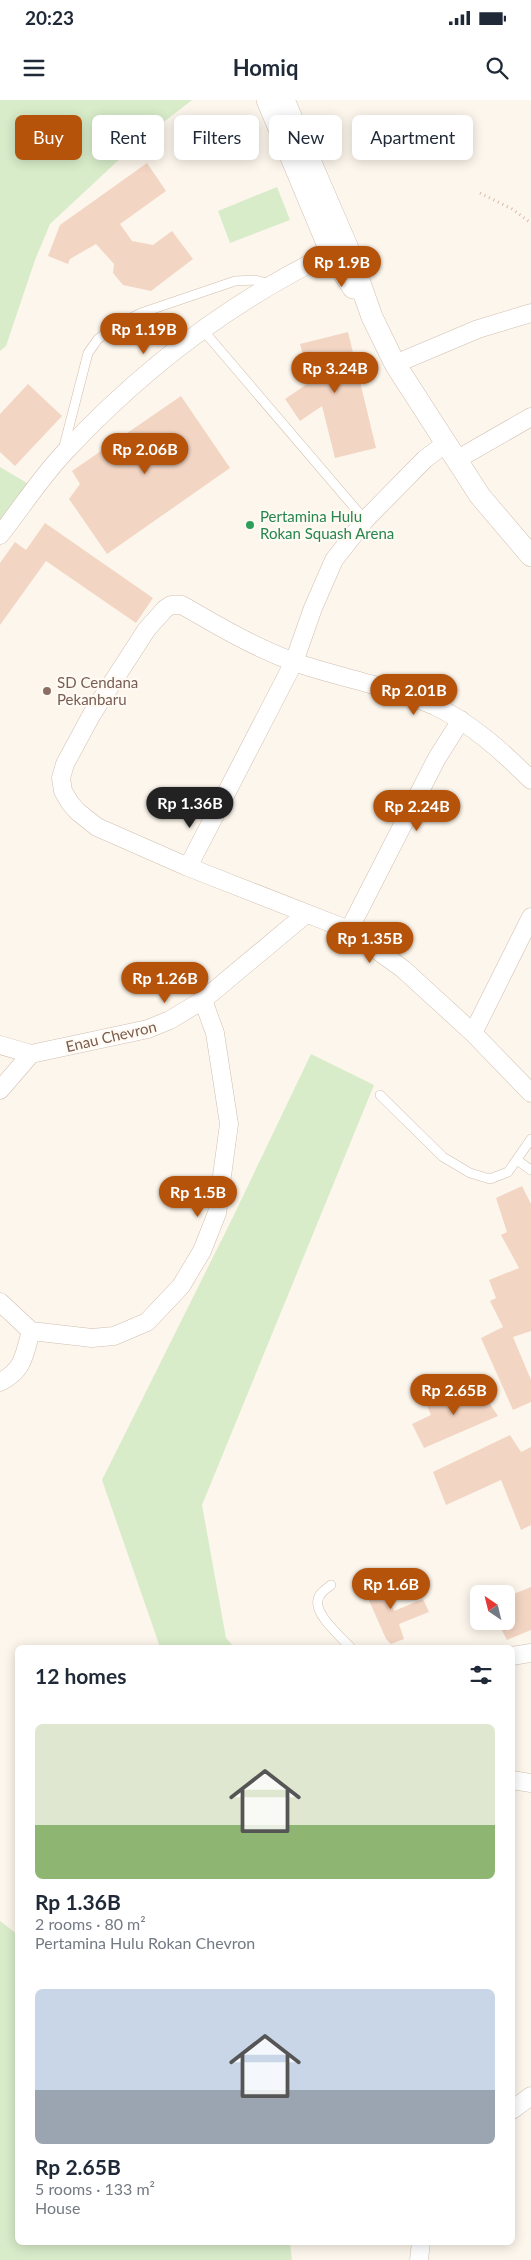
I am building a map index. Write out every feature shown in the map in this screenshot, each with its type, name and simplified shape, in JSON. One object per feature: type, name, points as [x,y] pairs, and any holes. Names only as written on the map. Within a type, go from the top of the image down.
[{"type":"street","points":[[267,100],[395,364],[480,496],[531,556]]},
{"type":"street","points":[[284,100],[339,250]]},
{"type":"street","points":[[0,534],[62,455],[122,394],[202,329],[271,284],[339,250]]},
{"type":"street","points":[[395,364],[478,329],[531,313]]},
{"type":"street","points":[[188,867],[294,662],[313,608],[334,560],[365,520],[425,459],[451,452],[531,417]]},
{"type":"street","points":[[531,780],[509,758],[461,720],[434,706],[294,662],[249,644],[182,605],[171,605],[154,619],[147,629],[92,714],[65,764],[62,778],[63,791],[78,812],[97,827],[188,867],[349,930],[403,969],[473,1033],[531,1093]]},
{"type":"street","points":[[349,930],[437,758],[461,720]]},
{"type":"street","name":"Enau Chevron","points":[[0,1045],[31,1054],[148,1029],[170,1020],[203,1000],[306,914]]},
{"type":"street","points":[[473,1033],[531,917]]},
{"type":"street","points":[[0,1302],[31,1331],[92,1338],[114,1336],[146,1322],[181,1286],[202,1252],[217,1213],[229,1124],[219,1052],[215,1033],[203,1000]]},
{"type":"street","points":[[0,1090],[31,1054]]},
{"type":"street","points":[[0,1382],[14,1375],[23,1359],[31,1331]]},
{"type":"street","points":[[515,1656],[531,1654]]},
{"type":"street","points":[[515,1780],[531,1783]]},
{"type":"street","points":[[515,2108],[531,2096]]},
{"type":"street","points":[[419,2260],[421,2245]]},
{"type":"lane","points":[[62,455],[88,353],[98,339],[115,326],[141,313],[235,281],[255,280],[271,284]]},
{"type":"lane","points":[[202,329],[365,520]]},
{"type":"lane","points":[[380,1095],[443,1157],[470,1173],[490,1180],[508,1172],[531,1139]]},
{"type":"lane","points":[[517,1160],[531,1170]]},
{"type":"lane","points":[[331,1585],[320,1594],[317,1601],[321,1615],[348,1645]]},
{"type":"path","points":[[480,193],[512,209],[531,223]]},
{"type":"green space","points":[[0,100],[192,100],[164,122],[164,115],[92,115],[92,160],[119,160],[50,224],[35,260],[6,346],[0,351]]},
{"type":"green space","points":[[277,187],[290,220],[230,243],[218,211]]},
{"type":"green space","points":[[0,467],[32,486],[0,523]]},
{"type":"green space","points":[[311,1054],[374,1085],[202,1505],[226,1638],[232,1645],[159,1645],[102,1480],[233,1217]]},
{"type":"green space","points":[[0,1921],[15,1932],[15,2245],[290,2245],[292,2260],[0,2260]]},
{"type":"building","points":[[147,163],[166,191],[120,224],[132,241],[153,245],[172,231],[193,259],[151,291],[123,285],[113,273],[114,264],[96,244],[70,259],[68,264],[48,256],[60,225]]},
{"type":"building","points":[[348,332],[376,448],[335,458],[322,406],[300,421],[285,399],[310,382],[300,344]]},
{"type":"building","points":[[28,384],[62,416],[15,466],[0,452],[0,414]]},
{"type":"building","points":[[181,396],[230,468],[107,554],[69,499],[80,484],[72,471]]},
{"type":"building","points":[[45,523],[153,598],[136,623],[46,561],[0,625],[0,563],[15,542],[26,550]]},
{"type":"building","points":[[522,1186],[531,1204],[531,1331],[513,1337],[531,1380],[531,1402],[513,1410],[481,1338],[503,1327],[490,1301],[496,1298],[489,1280],[519,1268],[501,1235],[507,1232],[496,1198]]},
{"type":"building","points":[[476,1383],[498,1416],[424,1448],[412,1424],[431,1415],[427,1406]]},
{"type":"building","points":[[510,1435],[521,1452],[531,1447],[531,1525],[521,1530],[501,1480],[446,1505],[433,1472]]},
{"type":"building","points":[[378,1575],[394,1611],[423,1599],[429,1612],[399,1624],[404,1639],[391,1644],[386,1639],[361,1582]]},
{"type":"building","points":[[531,1587],[531,1630],[507,1640],[502,1630],[515,1630],[515,1593]]},
{"type":"place","name":"Pertamina Hulu Rokan Squash Arena","points":[[250,525]]},
{"type":"place","name":"SD Cendana Pekanbaru","points":[[47,691]]}]
